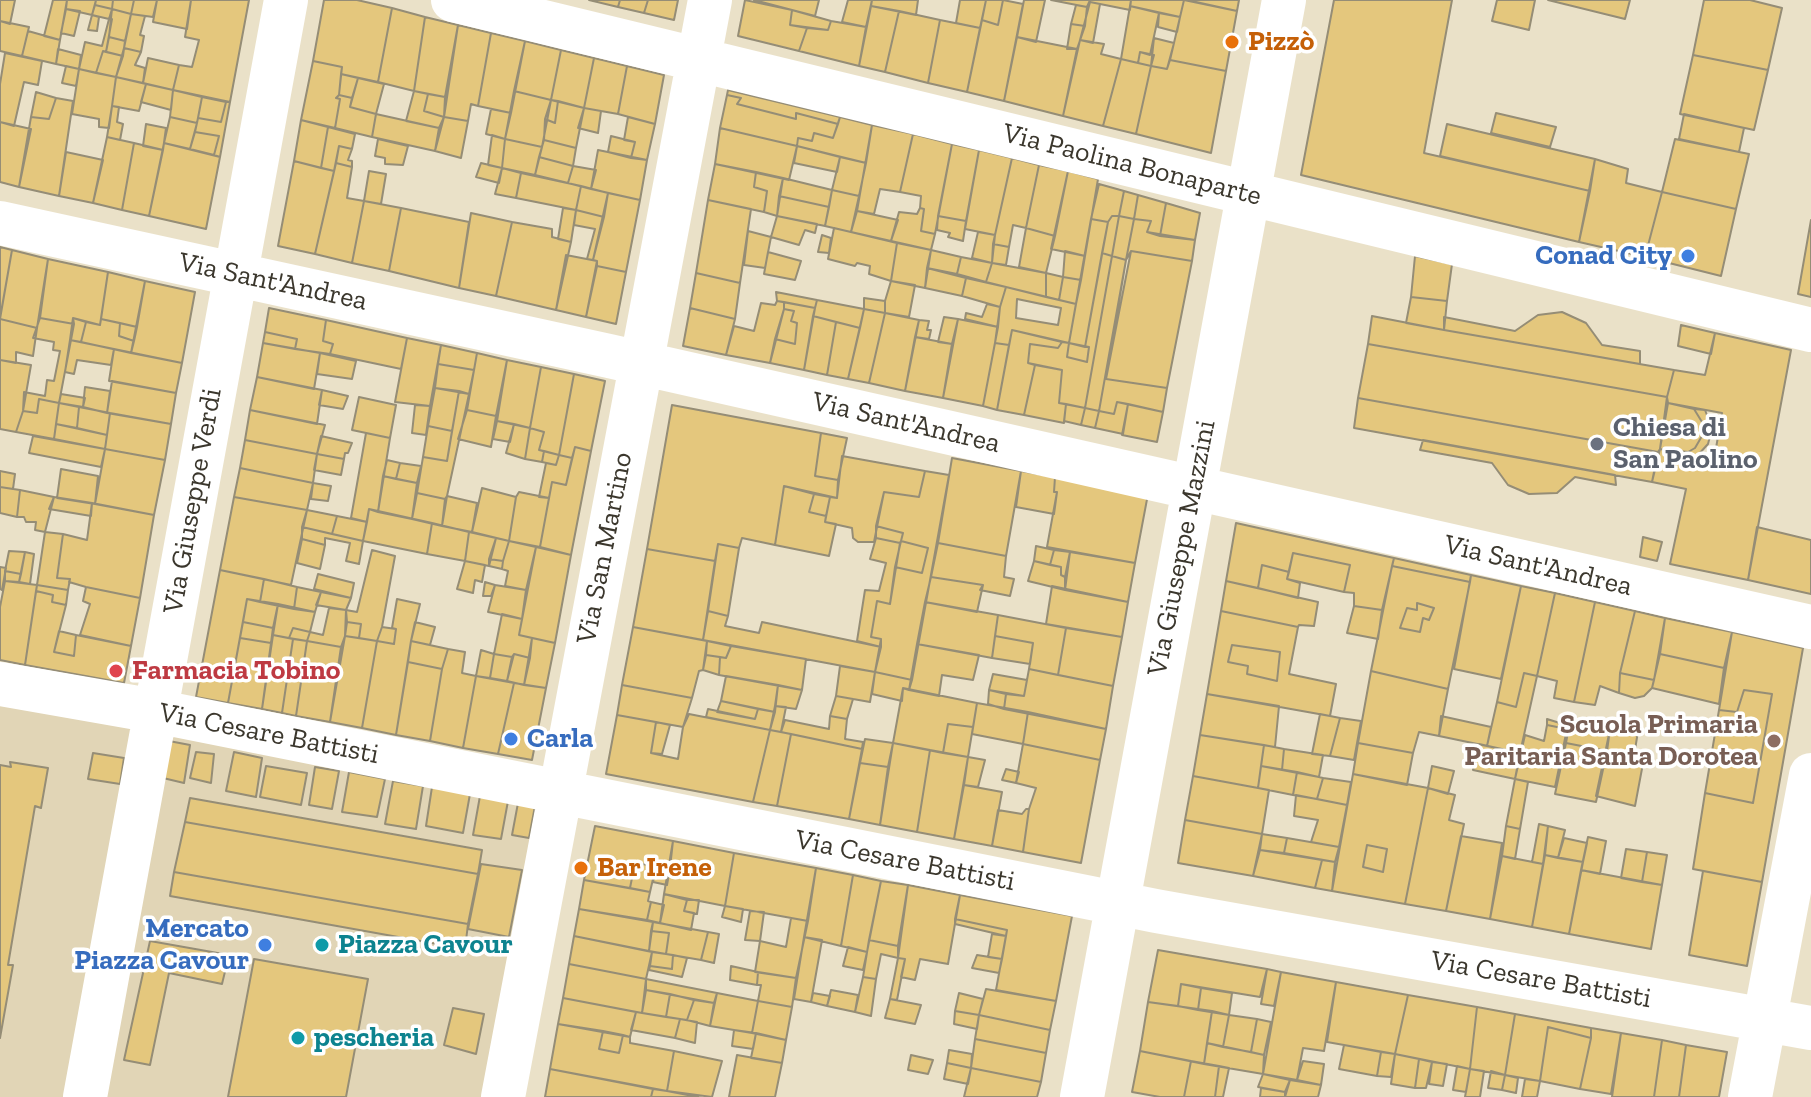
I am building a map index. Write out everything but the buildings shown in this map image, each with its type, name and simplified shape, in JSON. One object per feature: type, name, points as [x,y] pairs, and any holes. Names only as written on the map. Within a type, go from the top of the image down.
[{"type":"street","name":"Via Giuseppe Verdi","points":[[85,1097],[286,0]]},
{"type":"street","name":"Via Paolina Bonaparte","points":[[453,0],[1811,330]]},
{"type":"street","name":"Via San Martino","points":[[503,1097],[710,0]]},
{"type":"street","name":"Via Giuseppe Mazzini","points":[[1082,1097],[1284,0]]},
{"type":"street","name":"Via Sant'Andrea","points":[[0,223],[1811,627]]},
{"type":"street","name":"Via Cesare Battisti","points":[[0,684],[155,711],[1117,903],[1811,1028]]},
{"type":"street","points":[[1750,1097],[1811,775]]},
{"type":"shaded area","name":"Mercato Piazza Cavour","points":[[0,696],[559,793],[503,1097],[0,1097]]},
{"type":"place","name":"Pizzò","points":[[1232,42]]},
{"type":"place","name":"Conad City","points":[[1688,256]]},
{"type":"place","name":"Chiesa di San Paolino","points":[[1597,444]]},
{"type":"place","name":"Farmacia Tobino","points":[[116,671]]},
{"type":"place","name":"Carla","points":[[511,739]]},
{"type":"place","name":"Scuola Primaria Paritaria Santa Dorotea","points":[[1774,741]]},
{"type":"place","name":"Bar Irene","points":[[581,868]]},
{"type":"place","name":"Mercato Piazza Cavour","points":[[265,945]]},
{"type":"place","name":"Piazza Cavour","points":[[322,945]]},
{"type":"place","name":"pescheria","points":[[298,1038]]}]
